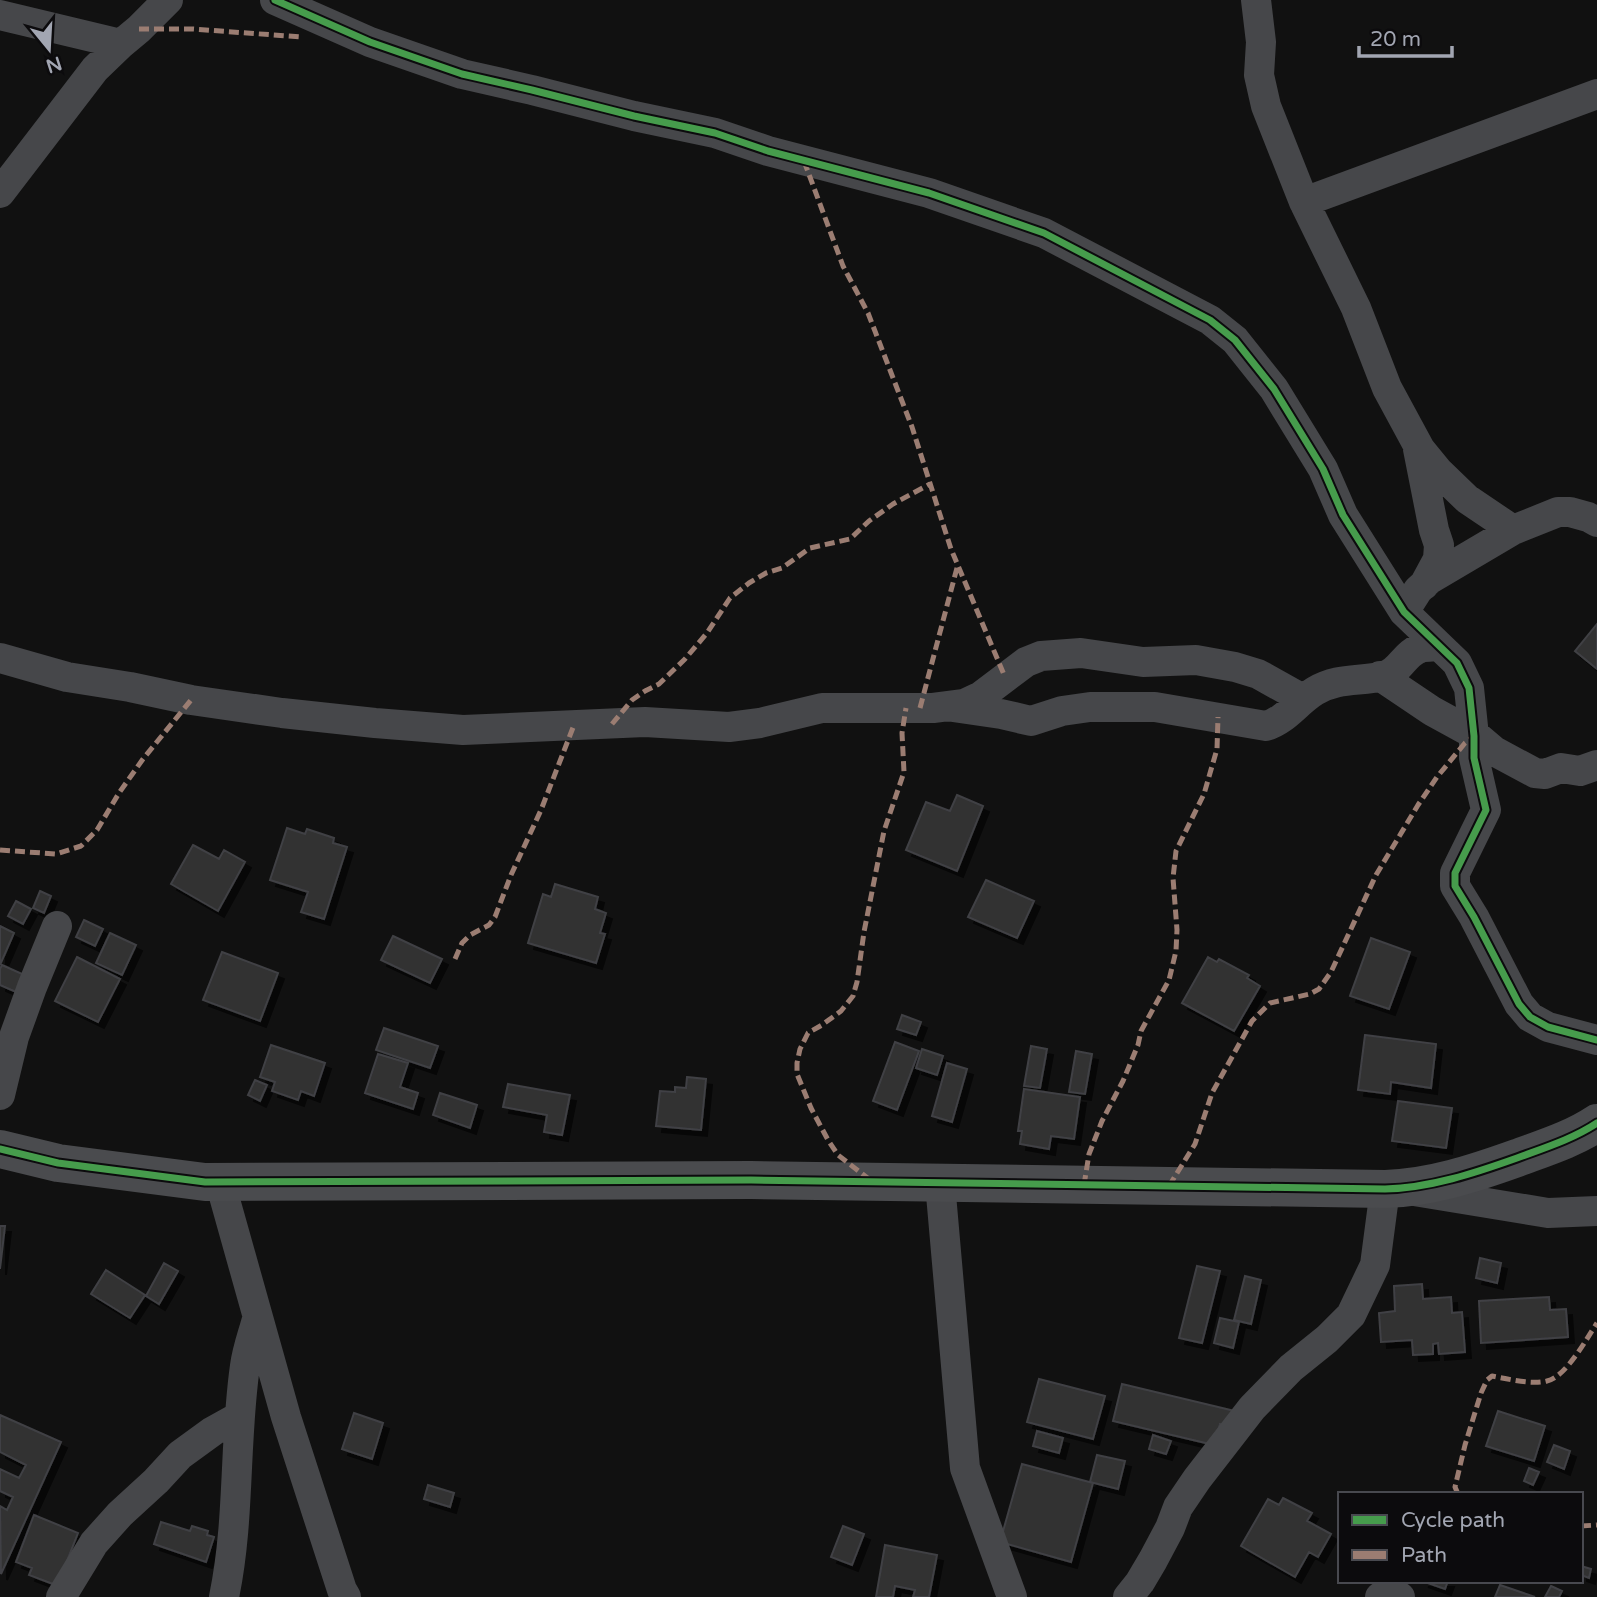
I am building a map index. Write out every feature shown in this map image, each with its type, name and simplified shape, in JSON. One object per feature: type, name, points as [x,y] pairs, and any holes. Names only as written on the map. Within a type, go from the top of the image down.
[{"type":"street","points":[[0,193],[95,69],[168,0]]},
{"type":"street","points":[[275,0],[370,42],[462,74],[715,133],[780,154],[929,193],[1044,233],[1210,320],[1235,340],[1274,388],[1323,469],[1343,515],[1405,612],[1457,663],[1469,688],[1475,767],[1486,810],[1455,873],[1455,886],[1519,1004],[1530,1017],[1548,1027],[1597,1040]]},
{"type":"street","points":[[1256,0],[1261,42],[1259,75],[1266,106],[1304,202],[1356,308],[1387,388],[1418,445],[1438,471],[1467,499],[1513,530]]},
{"type":"street","points":[[0,15],[121,44]]},
{"type":"street","points":[[1304,202],[1597,94]]},
{"type":"street","points":[[1418,445],[1439,545],[1438,559],[1424,585]]},
{"type":"street","points":[[1405,612],[1418,590],[1430,579],[1513,530],[1558,513],[1570,512],[1588,516],[1597,522]]},
{"type":"street","points":[[949,706],[1031,721],[1062,711],[1090,707],[1155,707],[1266,726],[1279,721],[1303,699],[1331,684],[1393,672],[1417,649],[1440,646]]},
{"type":"street","points":[[0,658],[67,677],[191,700],[362,722],[463,730],[645,722],[729,727],[760,723],[822,708],[933,708],[973,701],[1026,662],[1041,656],[1081,653],[1143,662],[1196,660],[1235,667],[1258,674],[1303,699]]},
{"type":"street","points":[[1380,676],[1474,734],[1494,751],[1535,773],[1545,774],[1562,768],[1586,770],[1597,765]]},
{"type":"street","points":[[0,1096],[14,1037],[57,926]]},
{"type":"street","points":[[1391,1189],[1463,1177],[1549,1146],[1597,1123]]},
{"type":"street","points":[[0,1149],[58,1163],[205,1182],[751,1180],[1391,1189],[1548,1213],[1597,1210]]},
{"type":"street","points":[[220,1182],[286,1417],[346,1597]]},
{"type":"street","points":[[940,1183],[965,1468],[1012,1597]]},
{"type":"street","points":[[1128,1597],[1153,1560],[1178,1507],[1252,1408],[1291,1368],[1351,1315],[1375,1265],[1391,1189]]},
{"type":"street","points":[[224,1597],[234,1519],[245,1364],[257,1318]]},
{"type":"street","points":[[61,1597],[94,1543],[120,1514],[180,1455],[213,1431],[240,1416]]},
{"type":"street","points":[[1380,1597],[1400,1597]]},
{"type":"building","points":[[1597,624],[1597,669],[1575,651]]},
{"type":"building","points":[[957,795],[983,806],[957,871],[906,850],[926,802],[950,811]]},
{"type":"building","points":[[287,828],[305,834],[307,829],[334,838],[333,843],[347,847],[324,919],[301,912],[308,892],[270,880]]},
{"type":"building","points":[[193,845],[219,859],[224,850],[245,862],[218,911],[171,884]]},
{"type":"building","points":[[986,880],[1034,901],[1017,938],[968,917]]},
{"type":"building","points":[[555,884],[598,897],[595,909],[606,913],[600,933],[605,934],[596,963],[528,943],[543,894],[551,897]]},
{"type":"building","points":[[40,891],[51,896],[44,913],[33,908]]},
{"type":"building","points":[[16,901],[31,909],[23,924],[8,916]]},
{"type":"building","points":[[84,920],[103,929],[95,946],[76,937]]},
{"type":"building","points":[[0,926],[14,933],[0,965]]},
{"type":"building","points":[[110,933],[136,945],[122,975],[96,963]]},
{"type":"building","points":[[393,936],[442,959],[430,983],[381,960]]},
{"type":"building","points":[[1371,938],[1410,952],[1389,1009],[1350,996]]},
{"type":"building","points":[[222,952],[278,973],[260,1021],[203,1000]]},
{"type":"building","points":[[77,957],[120,979],[98,1022],[55,1001]]},
{"type":"building","points":[[1208,957],[1217,962],[1219,959],[1249,975],[1247,978],[1260,986],[1234,1031],[1182,1003]]},
{"type":"building","points":[[2,965],[31,978],[23,995],[0,985]]},
{"type":"building","points":[[902,1015],[921,1022],[916,1035],[897,1029]]},
{"type":"building","points":[[384,1028],[438,1046],[430,1068],[376,1050]]},
{"type":"building","points":[[1365,1035],[1436,1044],[1431,1088],[1391,1082],[1390,1094],[1358,1090]]},
{"type":"building","points":[[895,1042],[919,1051],[897,1110],[873,1101]]},
{"type":"building","points":[[271,1045],[325,1063],[314,1096],[301,1091],[298,1100],[272,1091],[275,1082],[260,1077]]},
{"type":"building","points":[[1031,1046],[1047,1049],[1040,1088],[1024,1086]]},
{"type":"building","points":[[922,1049],[943,1056],[937,1075],[916,1068]]},
{"type":"building","points":[[1076,1051],[1092,1054],[1085,1094],[1069,1092]]},
{"type":"building","points":[[378,1054],[408,1063],[400,1087],[418,1093],[413,1109],[365,1093]]},
{"type":"building","points":[[947,1063],[967,1069],[952,1122],[932,1116]]},
{"type":"building","points":[[687,1077],[706,1079],[701,1130],[656,1126],[660,1091],[675,1092],[675,1087],[686,1088]]},
{"type":"building","points":[[255,1080],[267,1085],[260,1101],[248,1095]]},
{"type":"building","points":[[508,1084],[570,1095],[562,1135],[544,1132],[547,1115],[503,1107]]},
{"type":"building","points":[[1024,1089],[1080,1097],[1074,1139],[1051,1136],[1049,1149],[1020,1144],[1022,1131],[1018,1131]]},
{"type":"building","points":[[440,1093],[477,1105],[470,1128],[433,1115]]},
{"type":"building","points":[[1398,1101],[1452,1108],[1446,1148],[1392,1141]]},
{"type":"building","points":[[0,1226],[5,1226],[0,1269]]},
{"type":"building","points":[[1480,1258],[1501,1263],[1497,1283],[1476,1278]]},
{"type":"building","points":[[164,1263],[178,1271],[159,1304],[146,1296]]},
{"type":"building","points":[[1197,1266],[1220,1271],[1202,1343],[1179,1338]]},
{"type":"building","points":[[106,1270],[145,1295],[130,1318],[91,1294]]},
{"type":"building","points":[[1245,1276],[1261,1280],[1251,1324],[1234,1320]]},
{"type":"building","points":[[1422,1284],[1423,1299],[1451,1297],[1452,1313],[1462,1312],[1465,1352],[1439,1354],[1438,1343],[1433,1344],[1433,1354],[1413,1355],[1412,1340],[1381,1342],[1379,1313],[1395,1311],[1394,1286]]},
{"type":"building","points":[[1549,1297],[1550,1310],[1566,1309],[1568,1337],[1481,1343],[1479,1301]]},
{"type":"building","points":[[1220,1318],[1239,1322],[1233,1348],[1214,1343]]},
{"type":"building","points":[[1039,1379],[1105,1396],[1093,1439],[1027,1422]]},
{"type":"building","points":[[1122,1384],[1239,1412],[1236,1427],[1220,1424],[1214,1445],[1113,1421]]},
{"type":"building","points":[[1498,1411],[1545,1426],[1534,1461],[1486,1446]]},
{"type":"building","points":[[354,1413],[383,1423],[372,1459],[342,1449]]},
{"type":"building","points":[[0,1415],[61,1442],[1,1574],[0,1506],[7,1510],[13,1497],[0,1491],[0,1469],[19,1478],[26,1465],[0,1452]]},
{"type":"building","points":[[1037,1431],[1063,1438],[1059,1453],[1033,1446]]},
{"type":"building","points":[[1153,1435],[1171,1441],[1166,1454],[1149,1449]]},
{"type":"building","points":[[1554,1445],[1570,1451],[1564,1469],[1547,1462]]},
{"type":"building","points":[[1097,1455],[1125,1461],[1118,1489],[1090,1482]]},
{"type":"building","points":[[1022,1464],[1093,1483],[1071,1562],[1000,1542]]},
{"type":"building","points":[[1529,1468],[1539,1472],[1533,1485],[1524,1481]]},
{"type":"building","points":[[428,1485],[454,1493],[450,1507],[424,1499]]},
{"type":"building","points":[[1283,1498],[1312,1513],[1307,1521],[1331,1534],[1318,1557],[1309,1552],[1295,1577],[1241,1546],[1268,1499],[1279,1505]]},
{"type":"building","points":[[34,1515],[78,1533],[63,1571],[61,1587],[29,1575],[32,1568],[16,1562]]},
{"type":"building","points":[[161,1522],[190,1531],[192,1526],[208,1531],[207,1535],[214,1537],[206,1562],[154,1544]]},
{"type":"building","points":[[843,1526],[864,1534],[852,1565],[831,1557]]},
{"type":"building","points":[[885,1545],[937,1555],[929,1597],[913,1597],[915,1590],[895,1586],[893,1597],[876,1597]]},
{"type":"building","points":[[1583,1567],[1591,1569],[1589,1578],[1583,1576]]},
{"type":"building","points":[[1428,1583],[1447,1583],[1445,1589]]},
{"type":"building","points":[[1500,1585],[1535,1597],[1495,1597]]},
{"type":"building","points":[[1551,1586],[1562,1591],[1559,1597],[1545,1597]]},
{"type":"marked path","points":[[139,29],[193,29],[301,37]]},
{"type":"marked path","points":[[804,161],[843,266],[868,313],[912,427],[951,549],[1005,677]]},
{"type":"marked path","points":[[612,724],[632,700],[659,684],[685,659],[707,633],[730,598],[749,583],[782,568],[810,548],[850,539],[893,504],[930,484]]},
{"type":"marked path","points":[[920,708],[958,564]]},
{"type":"marked path","points":[[0,850],[56,854],[81,846],[97,830],[143,759],[191,700]]},
{"type":"marked path","points":[[870,1180],[838,1155],[828,1140],[797,1074],[797,1063],[808,1033],[841,1011],[853,996],[884,831],[904,772],[902,733],[906,708]]},
{"type":"marked path","points":[[1084,1185],[1089,1154],[1102,1121],[1123,1081],[1141,1031],[1169,980],[1176,951],[1173,878],[1176,851],[1204,794],[1217,749],[1218,717]]},
{"type":"marked path","points":[[455,959],[462,943],[470,935],[489,925],[495,917],[574,725]]},
{"type":"marked path","points":[[1169,1186],[1195,1144],[1212,1093],[1252,1021],[1270,1003],[1310,994],[1319,989],[1331,972],[1376,875],[1418,805],[1437,777],[1474,736]]},
{"type":"marked path","points":[[1457,1492],[1455,1487],[1465,1445],[1487,1380],[1492,1376],[1534,1382],[1554,1378],[1575,1356],[1597,1323]]},
{"type":"marked path","points":[[1583,1526],[1597,1525]]},
{"type":"cycle path","points":[[275,0],[370,42],[462,74],[715,133],[768,151],[929,193],[1044,233],[1210,320],[1235,340],[1274,389],[1323,469],[1343,515],[1404,612],[1457,663],[1469,688],[1474,758],[1486,810],[1455,873],[1455,886],[1519,1004],[1530,1017],[1548,1027],[1597,1040]]},
{"type":"cycle path","points":[[0,1149],[58,1163],[205,1182],[751,1180],[1385,1189],[1419,1186],[1469,1174],[1558,1143],[1597,1123]]}]
